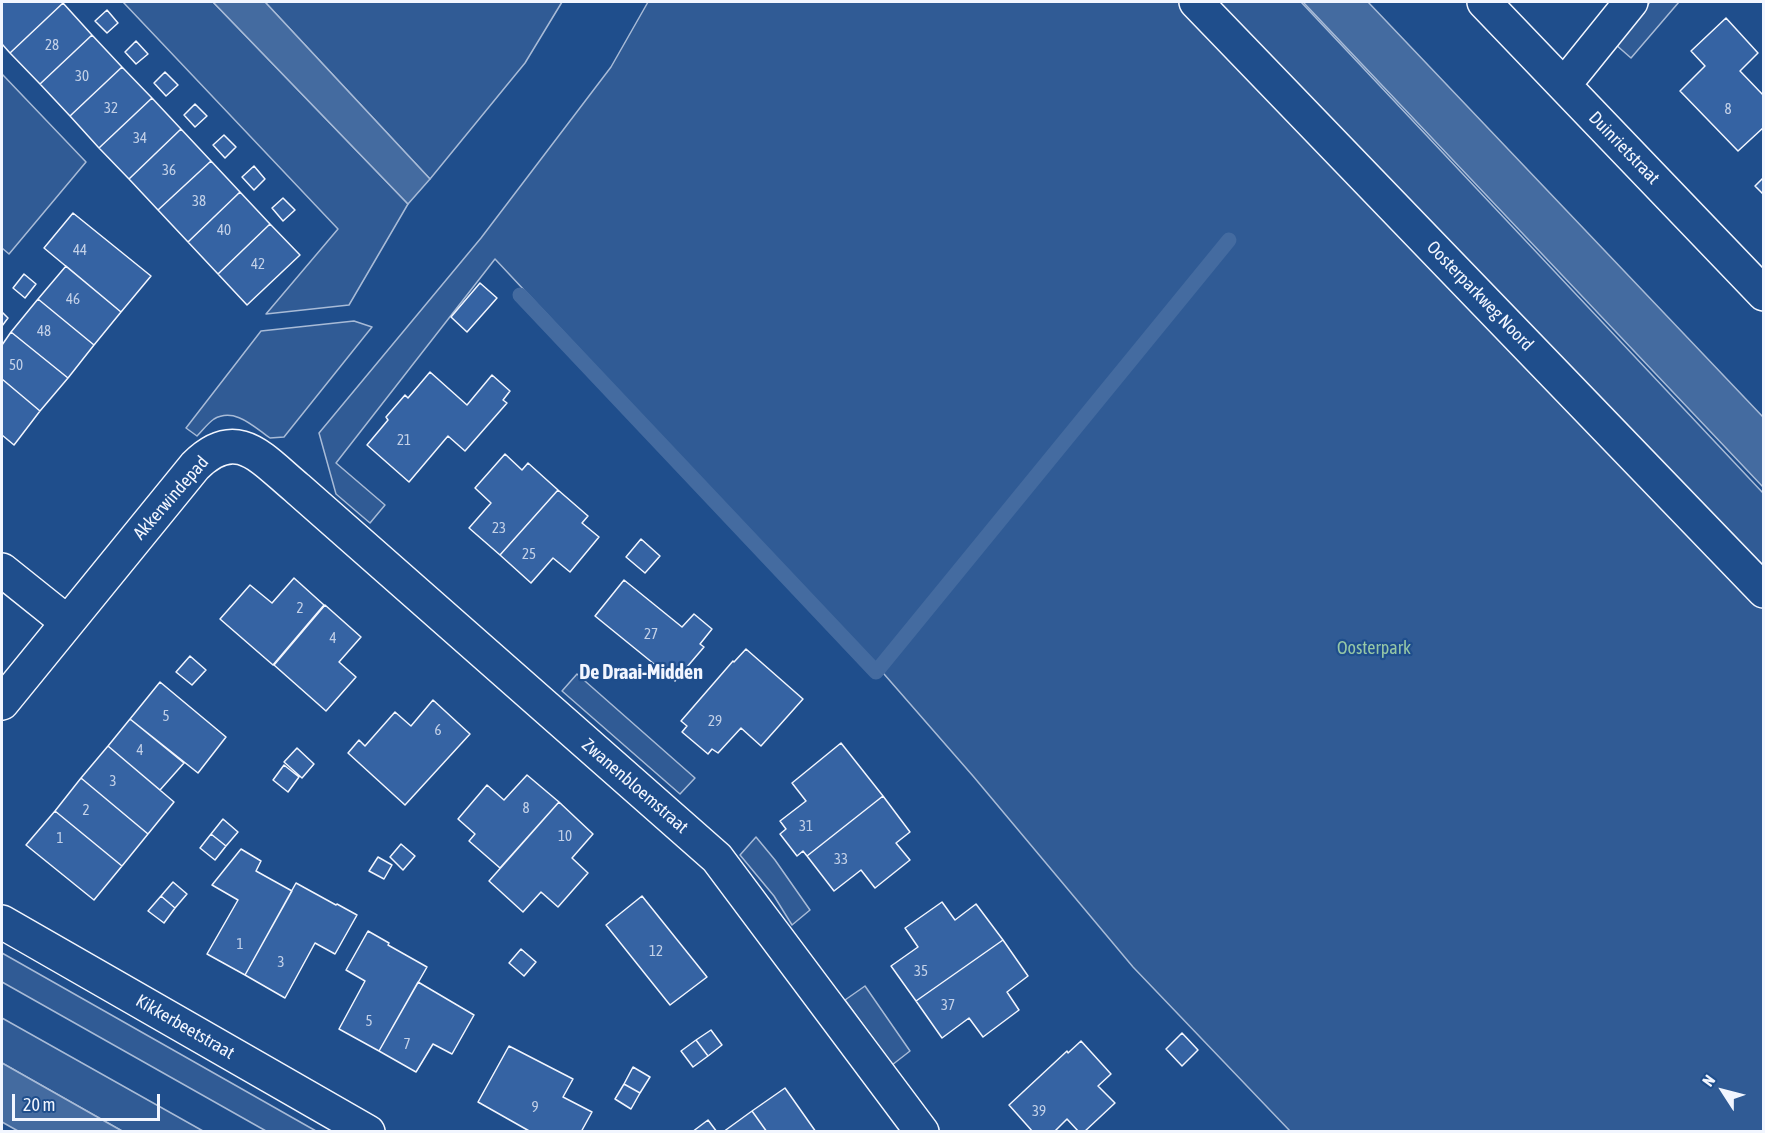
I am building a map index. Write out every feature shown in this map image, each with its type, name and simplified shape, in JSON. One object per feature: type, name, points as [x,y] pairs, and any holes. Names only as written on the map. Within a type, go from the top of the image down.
[{"type":"street","name":"Oosterparkweg Noord","points":[[1196,2],[1764,591]]},
{"type":"street","name":"Duinrietstraat","points":[[1484,2],[1764,294]]},
{"type":"street","points":[[1564,85],[1631,2]]},
{"type":"street","name":"Akkerwindepad","points":[[2,703],[206,454],[220,448],[236,446],[251,450],[297,488]]},
{"type":"street","name":"Zwanenbloemstraat","points":[[297,488],[717,858],[922,1131]]},
{"type":"street","points":[[2,570],[67,622]]},
{"type":"street","name":"Kikkerbeetstraat","points":[[2,922],[368,1131]]},
{"type":"green space","points":[[123,2],[213,2],[408,204],[349,305],[266,314],[338,229]]},
{"type":"green space","points":[[265,2],[562,2],[525,63],[430,179]]},
{"type":"green space","name":"Oosterpark","points":[[648,2],[1301,2],[1763,493],[1763,1131],[1290,1131],[1133,967],[884,674],[495,259],[336,463],[385,505],[370,523],[336,494],[319,433],[481,238],[611,67]]},
{"type":"green space","points":[[1650,2],[1679,2],[1631,58],[1615,44]]},
{"type":"green space","points":[[2,74],[86,162],[9,254],[2,248]]},
{"type":"green space","points":[[354,321],[372,327],[284,437],[270,438],[244,420],[229,415],[214,419],[197,436],[186,428],[261,331]]},
{"type":"green space","points":[[577,674],[695,778],[680,794],[562,691]]},
{"type":"green space","points":[[756,837],[810,910],[792,925],[774,896],[740,855]]},
{"type":"green space","points":[[2,953],[316,1131],[266,1131],[2,982]]},
{"type":"green space","points":[[865,986],[910,1051],[892,1065],[845,1000]]},
{"type":"green space","points":[[2,1018],[203,1131],[122,1131],[2,1063]]},
{"type":"shaded area","points":[[213,2],[265,2],[430,179],[408,204]]},
{"type":"shaded area","points":[[1303,2],[1368,2],[1763,417],[1763,487]]},
{"type":"shaded area","points":[[2,1063],[122,1131],[18,1131],[2,1122]]},
{"type":"building","points":[[2,2],[63,3],[10,53],[2,44]]},
{"type":"building","points":[[63,3],[92,35],[40,84],[10,53]]},
{"type":"building","points":[[107,10],[118,23],[107,33],[95,21]]},
{"type":"building","points":[[1726,18],[1758,53],[1740,71],[1764,96],[1764,127],[1738,151],[1680,91],[1705,66],[1691,51]]},
{"type":"building","points":[[92,35],[122,67],[70,116],[40,84]]},
{"type":"building","points":[[136,41],[148,54],[136,64],[125,52]]},
{"type":"building","points":[[122,67],[152,98],[99,148],[70,116]]},
{"type":"building","points":[[165,72],[178,85],[166,96],[154,83]]},
{"type":"building","points":[[152,98],[181,129],[129,179],[99,148]]},
{"type":"building","points":[[195,104],[207,116],[195,127],[184,115]]},
{"type":"building","points":[[181,129],[211,161],[158,210],[129,179]]},
{"type":"building","points":[[224,135],[236,147],[225,158],[213,145]]},
{"type":"building","points":[[211,161],[240,192],[188,242],[158,210]]},
{"type":"building","points":[[254,166],[265,179],[254,190],[242,177]]},
{"type":"building","points":[[1764,177],[1764,195],[1755,186]]},
{"type":"building","points":[[240,192],[270,224],[218,274],[188,242]]},
{"type":"building","points":[[283,198],[295,210],[283,221],[272,208]]},
{"type":"building","points":[[73,213],[151,276],[121,312],[44,248]]},
{"type":"building","points":[[270,224],[300,255],[247,305],[218,274]]},
{"type":"building","points":[[66,266],[121,312],[94,345],[38,299]]},
{"type":"building","points":[[24,274],[36,284],[25,298],[13,288]]},
{"type":"building","points":[[480,283],[497,298],[467,332],[451,317]]},
{"type":"building","points":[[38,299],[94,345],[68,378],[11,332]]},
{"type":"building","points":[[2,312],[8,318],[2,326]]},
{"type":"building","points":[[11,332],[68,378],[40,411],[2,379],[2,345]]},
{"type":"building","points":[[430,372],[467,405],[492,375],[510,391],[503,400],[507,403],[465,451],[448,436],[409,482],[367,445],[388,420],[386,417],[405,395],[408,398]]},
{"type":"building","points":[[2,379],[40,411],[14,445],[2,435]]},
{"type":"building","points":[[505,454],[522,470],[528,463],[558,490],[500,555],[469,528],[491,503],[475,488]]},
{"type":"building","points":[[558,490],[588,516],[582,523],[599,537],[570,572],[553,558],[531,583],[500,555]]},
{"type":"building","points":[[641,539],[660,556],[645,573],[626,557]]},
{"type":"building","points":[[294,578],[324,605],[273,665],[220,619],[250,585],[272,603]]},
{"type":"building","points":[[624,580],[682,627],[694,614],[712,629],[700,644],[704,647],[675,681],[595,616]]},
{"type":"building","points":[[325,605],[361,637],[339,662],[356,677],[326,711],[274,665]]},
{"type":"building","points":[[746,649],[803,699],[761,746],[741,728],[718,753],[712,749],[708,754],[682,732],[687,726],[681,721]]},
{"type":"building","points":[[190,656],[206,670],[192,685],[176,672]]},
{"type":"building","points":[[160,682],[226,737],[198,773],[130,719]]},
{"type":"building","points":[[433,700],[470,734],[405,805],[348,753],[359,740],[365,746],[395,712],[411,726]]},
{"type":"building","points":[[130,719],[184,763],[160,790],[108,746]]},
{"type":"building","points":[[841,743],[883,796],[807,856],[803,851],[797,856],[780,834],[786,829],[780,821],[806,801],[792,783]]},
{"type":"building","points":[[108,746],[174,802],[148,834],[81,778]]},
{"type":"building","points":[[297,748],[314,764],[302,778],[284,762]]},
{"type":"building","points":[[284,765],[299,777],[288,792],[273,780]]},
{"type":"building","points":[[527,775],[559,802],[500,868],[469,841],[475,834],[458,819],[487,785],[504,800]]},
{"type":"building","points":[[81,778],[148,834],[122,866],[55,811]]},
{"type":"building","points":[[883,796],[910,832],[896,843],[910,860],[875,888],[861,870],[834,891],[807,856]]},
{"type":"building","points":[[559,802],[593,834],[572,858],[588,873],[558,907],[541,892],[523,912],[489,881]]},
{"type":"building","points":[[55,811],[122,866],[94,900],[26,845]]},
{"type":"building","points":[[223,819],[238,832],[226,846],[211,834]]},
{"type":"building","points":[[211,834],[226,846],[215,860],[200,848]]},
{"type":"building","points":[[401,844],[415,856],[403,870],[390,857]]},
{"type":"building","points":[[241,849],[261,861],[256,871],[292,891],[245,975],[207,954],[238,900],[212,885]]},
{"type":"building","points":[[378,857],[392,865],[384,879],[369,871]]},
{"type":"building","points":[[173,882],[187,894],[175,908],[161,896]]},
{"type":"building","points":[[296,883],[357,915],[335,954],[315,943],[285,998],[245,975]]},
{"type":"building","points":[[161,896],[175,908],[164,923],[148,911]]},
{"type":"building","points":[[642,896],[707,977],[670,1005],[606,925]]},
{"type":"building","points":[[942,902],[955,920],[976,904],[1003,940],[916,1001],[891,966],[918,947],[905,928]]},
{"type":"building","points":[[368,931],[427,967],[379,1051],[339,1029],[365,981],[346,970]]},
{"type":"building","points":[[1003,940],[1028,976],[1007,992],[1019,1010],[983,1037],[969,1018],[942,1038],[916,1001]]},
{"type":"building","points":[[521,949],[536,962],[524,976],[509,963]]},
{"type":"building","points":[[418,982],[474,1015],[452,1054],[433,1044],[416,1072],[379,1051]]},
{"type":"building","points":[[711,1030],[722,1045],[708,1056],[696,1040]]},
{"type":"building","points":[[1182,1033],[1198,1050],[1182,1066],[1166,1049]]},
{"type":"building","points":[[696,1040],[708,1056],[693,1067],[681,1051]]},
{"type":"building","points":[[1081,1041],[1111,1074],[1098,1086],[1115,1103],[1084,1132],[1079,1132],[1067,1119],[1054,1132],[1033,1132],[1009,1105],[1067,1051],[1068,1053]]},
{"type":"building","points":[[509,1046],[573,1079],[563,1097],[592,1112],[581,1132],[531,1132],[478,1102]]},
{"type":"building","points":[[633,1067],[650,1077],[640,1093],[624,1084]]},
{"type":"building","points":[[624,1084],[640,1093],[631,1109],[615,1099]]},
{"type":"building","points":[[785,1088],[816,1132],[767,1132],[752,1111]]},
{"type":"building","points":[[752,1111],[767,1132],[723,1132]]},
{"type":"building","points":[[708,1120],[717,1132],[692,1132]]},
{"type":"waterway","points":[[520,295],[876,672],[1229,240]]},
{"type":"district","name":"De Draai-Midden","points":[[641,673]]}]
